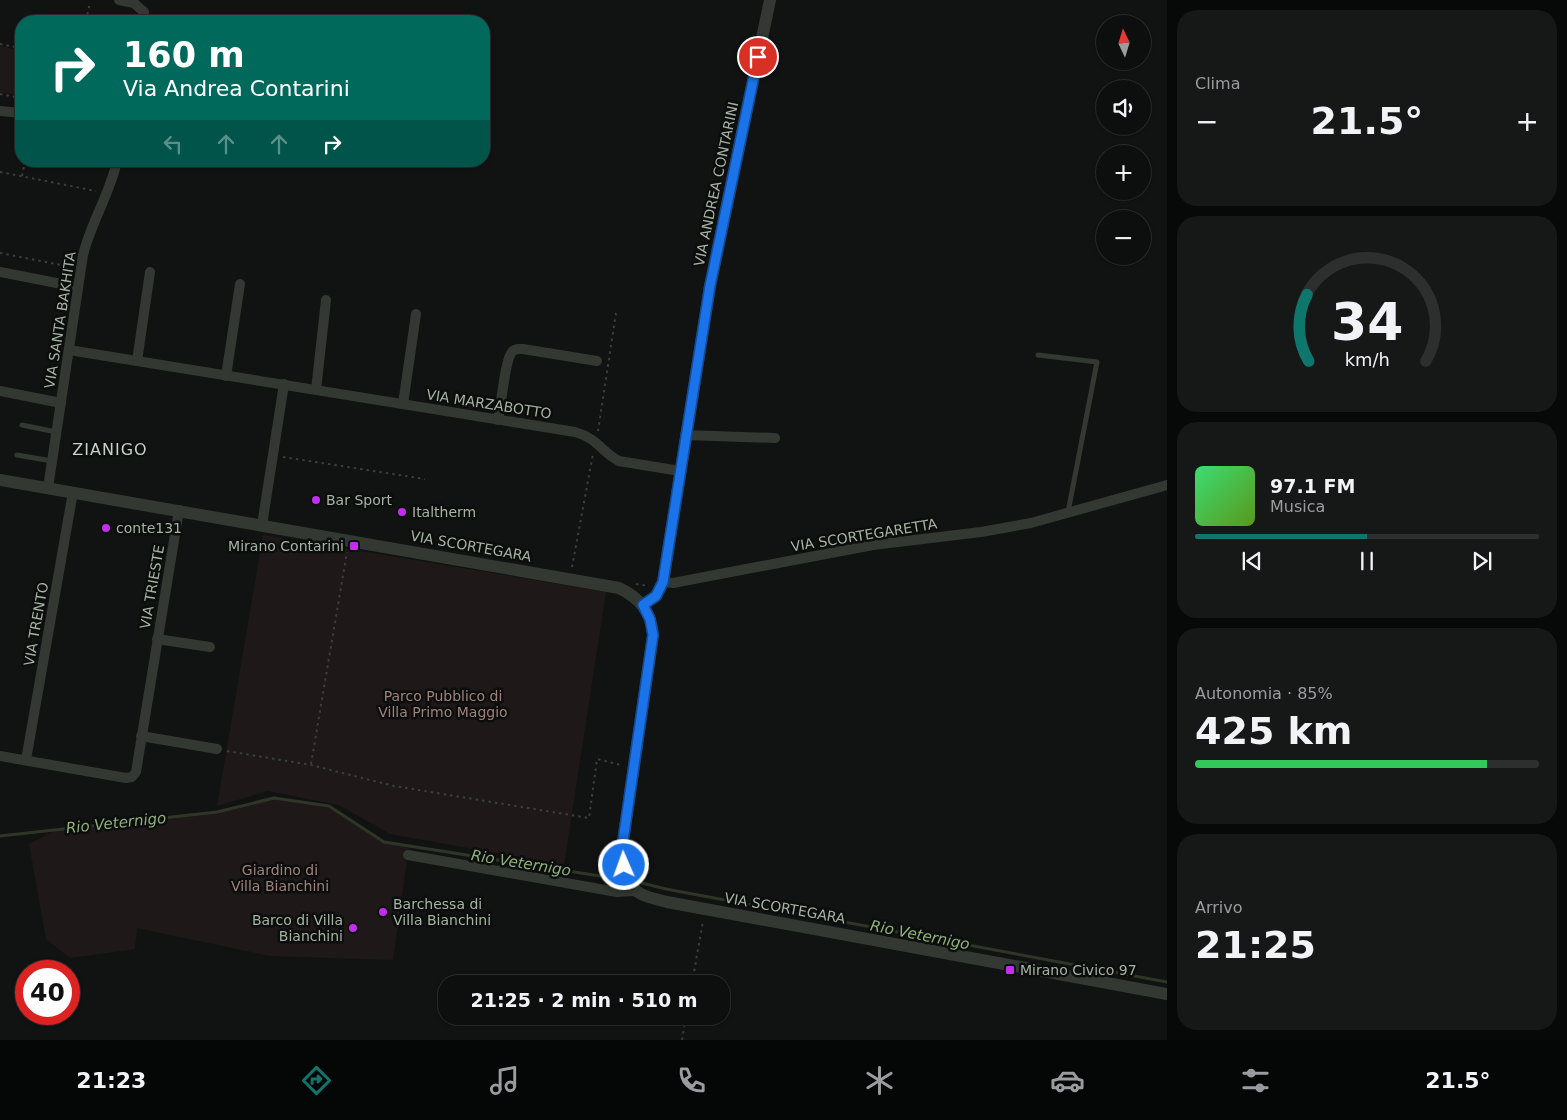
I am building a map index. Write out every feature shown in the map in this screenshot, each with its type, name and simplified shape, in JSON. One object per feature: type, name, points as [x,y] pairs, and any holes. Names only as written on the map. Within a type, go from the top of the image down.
[{"type":"street","points":[[119,0],[134,3],[144,12],[144,15]]},
{"type":"street","name":"VIA ANDREA CONTARINI","points":[[643,605],[656,596],[663,582],[710,286],[770,0]]},
{"type":"street","points":[[0,110],[15,112]]},
{"type":"street","name":"VIA SANTA BAKHITA","points":[[48,488],[84,248],[109,191],[115,167]]},
{"type":"street","points":[[137,362],[150,272]]},
{"type":"street","points":[[1,275],[77,287]]},
{"type":"street","points":[[226,376],[240,284]]},
{"type":"street","points":[[316,390],[326,300]]},
{"type":"street","points":[[403,404],[416,314]]},
{"type":"street","points":[[498,420],[508,363],[514,350],[523,349],[597,361]]},
{"type":"street","name":"VIA MARZABOTTO","points":[[68,350],[583,434],[596,441],[610,456],[619,461],[680,470]]},
{"type":"street","points":[[262,525],[284,384]]},
{"type":"street","points":[[0,390],[61,403]]},
{"type":"street","points":[[686,435],[774,438]]},
{"type":"street","name":"VIA SCORTEGARA","points":[[0,480],[620,588],[643,605]]},
{"type":"street","name":"VIA SCORTEGARETTA","points":[[663,582],[673,583],[873,545],[1031,523],[1167,485]]},
{"type":"street","name":"VIA TRENTO","points":[[26,760],[73,492]]},
{"type":"street","name":"VIA TRIESTE","points":[[26,760],[126,778],[132,777],[136,772],[179,510]]},
{"type":"street","points":[[633,888],[625,872],[622,851],[653,635],[650,619],[643,605]]},
{"type":"street","name":"VIA TRIESTE","points":[[158,639],[210,647]]},
{"type":"street","points":[[142,736],[217,749]]},
{"type":"street","points":[[0,756],[26,760]]},
{"type":"street","name":"VIA SCORTEGARA","points":[[408,855],[617,892],[633,888],[642,895],[659,900],[1167,994]]},
{"type":"lane","points":[[1038,355],[1097,362],[1068,512]]},
{"type":"lane","points":[[22,425],[56,432]]},
{"type":"lane","points":[[17,455],[52,461]]},
{"type":"path","points":[[87,15],[90,2]]},
{"type":"path","points":[[0,44],[15,47]]},
{"type":"path","points":[[0,94],[15,97]]},
{"type":"path","points":[[22,176],[24,167]]},
{"type":"path","points":[[0,172],[100,192]]},
{"type":"path","points":[[0,253],[74,268]]},
{"type":"path","points":[[598,431],[616,313]]},
{"type":"path","points":[[572,568],[594,449]]},
{"type":"path","points":[[273,455],[425,479]]},
{"type":"path","points":[[311,765],[349,540]]},
{"type":"path","points":[[217,749],[311,765],[394,786],[589,818],[597,759],[633,768]]},
{"type":"path","points":[[694,975],[705,909]]},
{"type":"path","points":[[682,1040],[684,1025]]},
{"type":"green space","points":[[0,46],[15,50],[15,95],[0,92]]},
{"type":"green space","name":"Parco Pubblico di Villa Primo Maggio","points":[[263,535],[606,592],[564,865],[390,834],[339,805],[268,791],[217,806]]},
{"type":"green space","name":"Giardino di Villa Bianchini","points":[[274,798],[329,806],[384,842],[409,846],[393,960],[270,956],[137,928],[135,949],[70,958],[46,939],[29,844],[56,830],[217,812]]},
{"type":"waterway","name":"Rio Veternigo","points":[[0,836],[217,812],[274,798],[329,806],[384,842],[625,880]]},
{"type":"waterway","name":"Rio Veternigo","points":[[634,881],[666,889],[1167,982]]},
{"type":"place","name":"Bar Sport","points":[[316,500]]},
{"type":"place","name":"Italtherm","points":[[402,512]]},
{"type":"place","name":"conte131","points":[[106,528]]},
{"type":"place","name":"Mirano Contarini","points":[[354,546]]},
{"type":"place","name":"Barchessa di Villa Bianchini","points":[[383,912]]},
{"type":"place","name":"Barco di Villa Bianchini","points":[[353,928]]},
{"type":"place","name":"Mirano Civico 97","points":[[1010,970]]},
{"type":"district","name":"ZIANIGO","points":[[110,449]]},
{"type":"route","points":[[624,865],[623,841],[653,635],[650,619],[643,605],[656,596],[663,582],[710,286],[758,57]]}]
